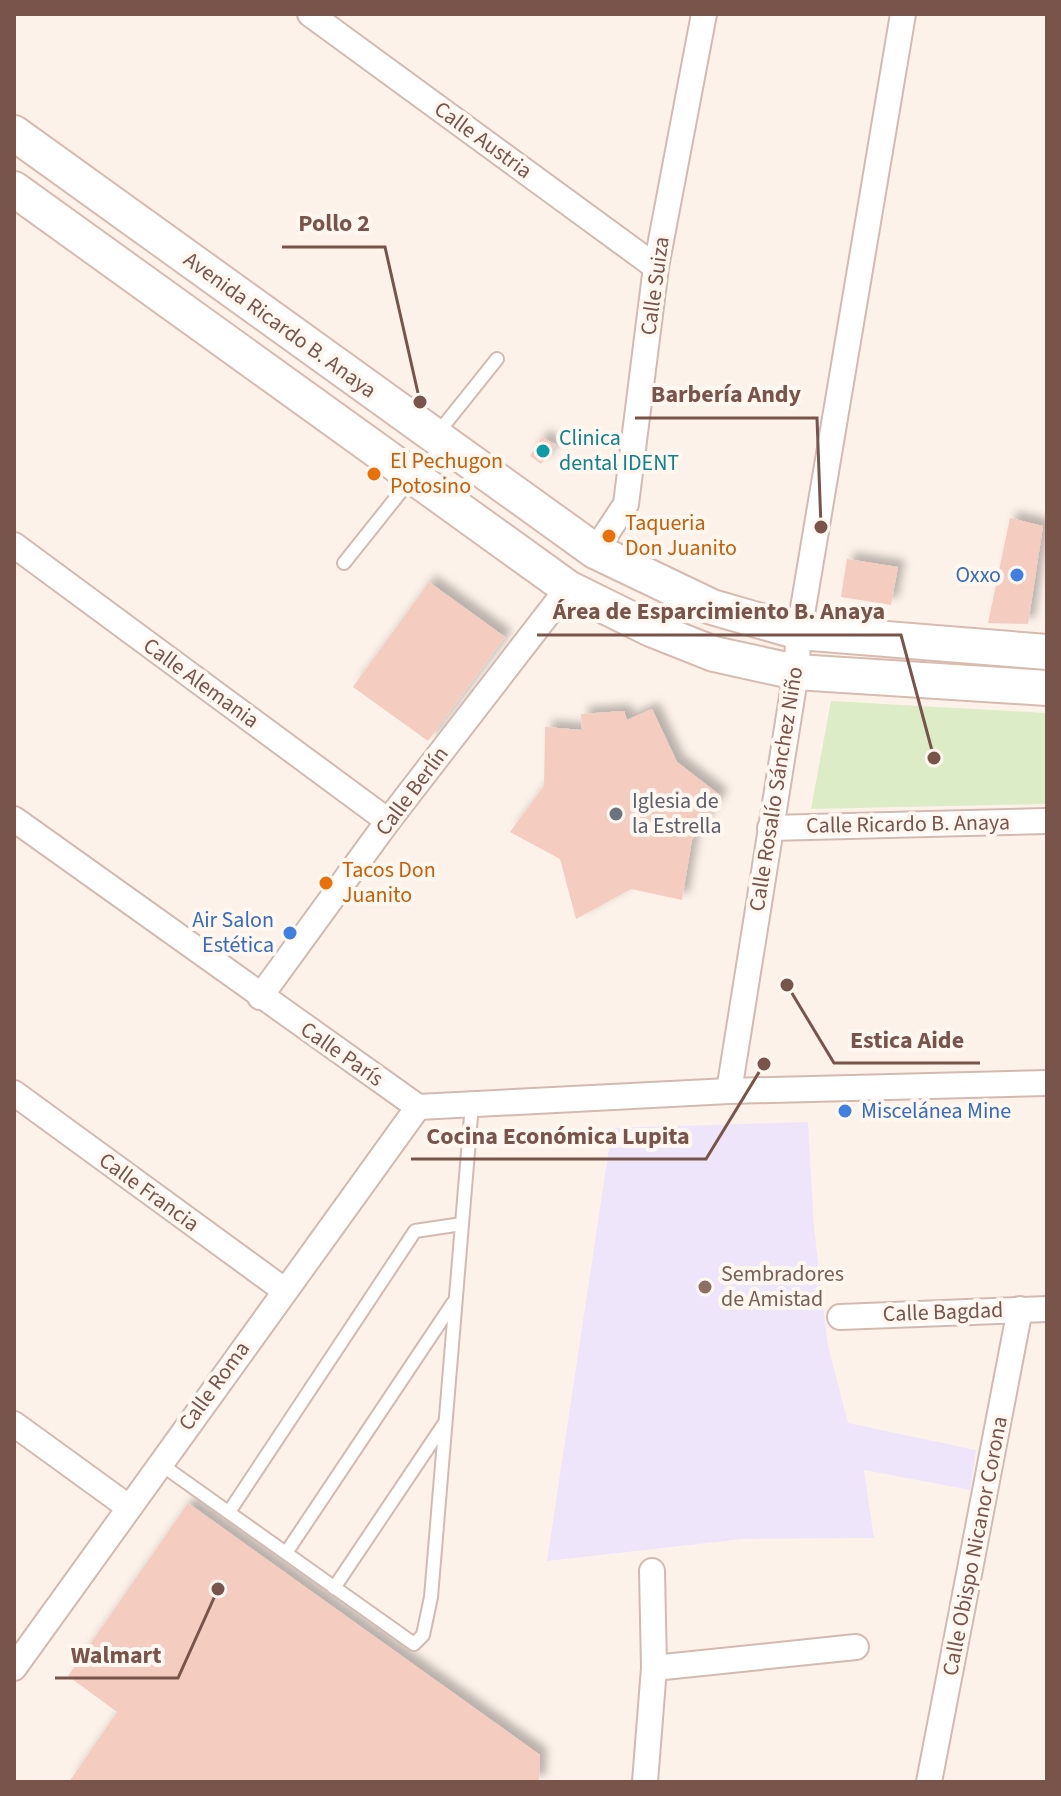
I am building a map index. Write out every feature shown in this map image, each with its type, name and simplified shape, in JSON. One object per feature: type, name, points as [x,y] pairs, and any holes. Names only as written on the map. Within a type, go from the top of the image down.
[{"type":"main road","name":"Avenida Ricardo B. Anaya","points":[[25,141],[595,551],[712,607],[799,632],[1047,652]]},
{"type":"main road","points":[[14,180],[25,141]]},
{"type":"main road","name":"Avenida Ricardo B. Anaya","points":[[14,189],[568,588],[651,629],[714,654],[796,672],[1047,688]]},
{"type":"street","name":"Calle Austria","points":[[310,14],[656,267]]},
{"type":"street","name":"Calle Rosalío Sánchez Niño","points":[[729,1091],[796,672],[799,632],[903,14]]},
{"type":"street","name":"Calle Suiza","points":[[595,551],[626,504],[656,267],[696,18]]},
{"type":"street","name":"Calle Alemania","points":[[14,545],[388,821]]},
{"type":"street","name":"Calle Berlín","points":[[260,997],[388,821],[568,588]]},
{"type":"street","name":"Calle París","points":[[14,819],[418,1107]]},
{"type":"street","name":"Calle Ricardo B. Anaya","points":[[770,828],[1047,821]]},
{"type":"street","points":[[418,1107],[729,1091],[1047,1083]]},
{"type":"street","name":"Calle Francia","points":[[14,1093],[284,1290]]},
{"type":"street","name":"Calle Roma","points":[[14,1668],[127,1506],[418,1107]]},
{"type":"street","name":"Calle Obispo Nicanor Corona","points":[[929,1782],[1020,1309]]},
{"type":"street","name":"Calle Bagdad","points":[[840,1317],[1047,1309]]},
{"type":"street","points":[[14,1424],[127,1506]]},
{"type":"street","points":[[645,1782],[654,1668],[652,1571]]},
{"type":"street","points":[[654,1668],[856,1647]]},
{"type":"lane","points":[[435,436],[497,359]]},
{"type":"lane","points":[[344,563],[413,476]]},
{"type":"lane","points":[[159,1463],[414,1644],[423,1635],[431,1597],[472,1104]]},
{"type":"lane","points":[[229,1512],[415,1231],[441,1224],[462,1224]]},
{"type":"lane","points":[[286,1553],[455,1300]]},
{"type":"lane","points":[[334,1588],[446,1421]]},
{"type":"shaded area","name":"Sembradores de Amistad","points":[[808,1122],[814,1227],[828,1346],[848,1423],[976,1450],[970,1490],[864,1470],[874,1538],[743,1539],[547,1561],[612,1128]]},
{"type":"green space","points":[[831,701],[1047,713],[1047,804],[811,809]]},
{"type":"building","name":"Clinica dental IDENT","points":[[542,437],[556,445],[541,464],[530,456]]},
{"type":"building","name":"Oxxo","points":[[1010,518],[1043,526],[1028,624],[988,623]]},
{"type":"building","points":[[847,559],[898,567],[891,605],[841,597]]},
{"type":"building","points":[[429,582],[505,637],[428,741],[353,687]]},
{"type":"building","name":"Iglesia de la Estrella","points":[[652,709],[677,762],[721,796],[692,840],[682,900],[631,889],[576,919],[560,859],[510,832],[544,786],[545,727],[582,730],[581,714],[624,711],[627,720]]},
{"type":"building","points":[[188,1503],[540,1755],[539,1782],[69,1782],[117,1712],[68,1676]]},
{"type":"place","name":"Pollo 2","points":[[420,402]]},
{"type":"place","name":"Clinica dental IDENT","points":[[543,451]]},
{"type":"place","name":"El Pechugon Potosino","points":[[374,474]]},
{"type":"place","name":"Barbería Andy","points":[[821,527]]},
{"type":"place","name":"Taqueria Don Juanito","points":[[609,536]]},
{"type":"place","name":"Oxxo","points":[[1017,575]]},
{"type":"place","name":"Área de Esparcimiento B. Anaya","points":[[934,758]]},
{"type":"place","name":"Iglesia de la Estrella","points":[[616,814]]},
{"type":"place","name":"Tacos Don Juanito","points":[[326,883]]},
{"type":"place","name":"Air Salon Estética","points":[[290,933]]},
{"type":"place","name":"Estica Aide","points":[[787,985]]},
{"type":"place","name":"Cocina Económica Lupita","points":[[764,1064]]},
{"type":"place","name":"Miscelánea Mine","points":[[845,1111]]},
{"type":"place","name":"Sembradores de Amistad","points":[[705,1287]]},
{"type":"place","name":"Walmart","points":[[218,1589]]}]
